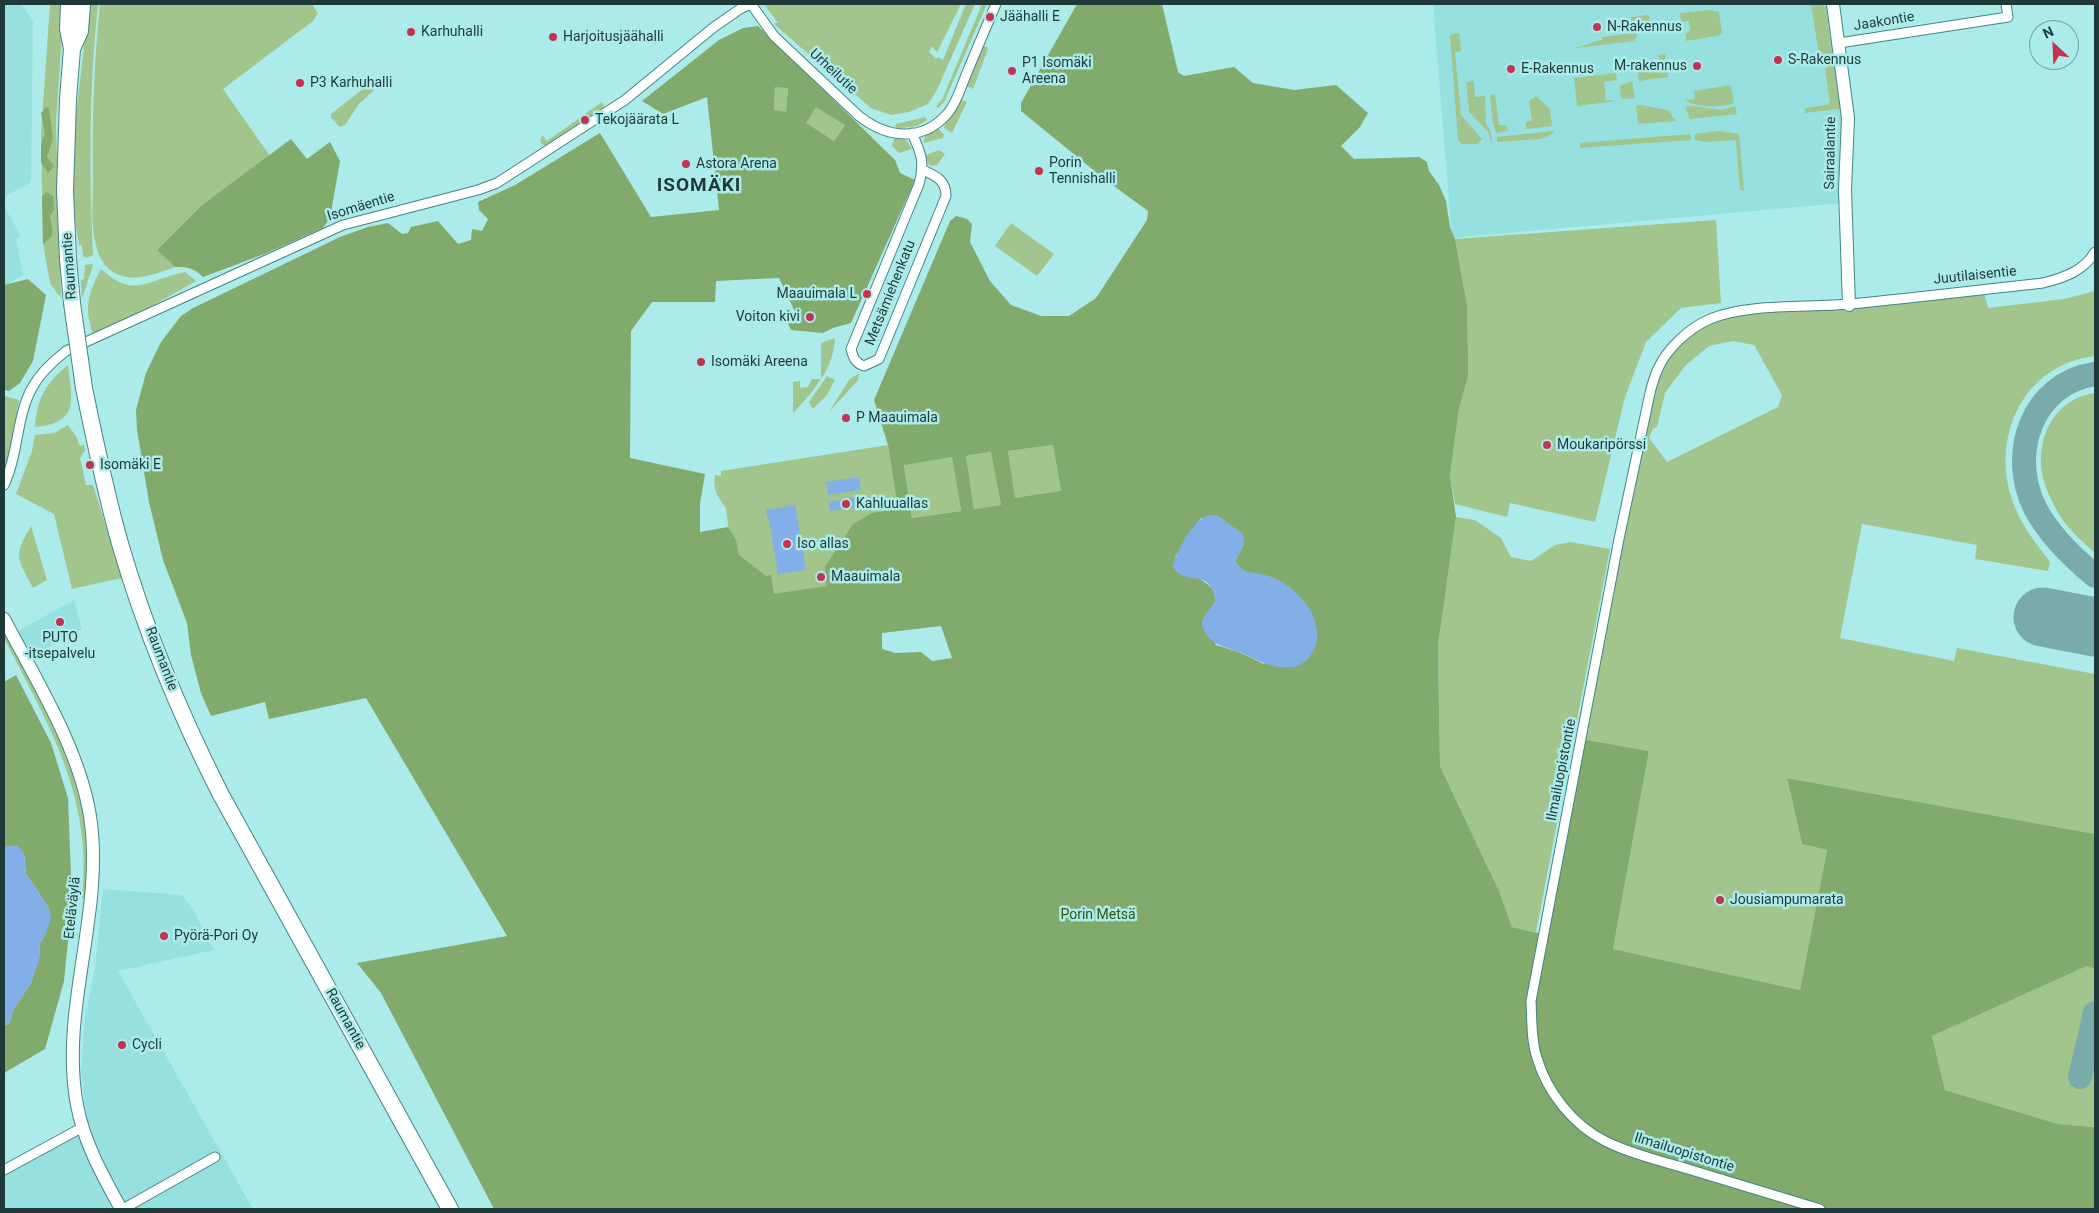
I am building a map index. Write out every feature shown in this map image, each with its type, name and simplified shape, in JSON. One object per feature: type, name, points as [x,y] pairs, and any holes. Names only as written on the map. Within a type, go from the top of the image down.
[{"type":"highway","name":"Raumantie","points":[[69,4],[68,29],[72,49],[68,99],[65,191],[72,303],[84,388],[103,478],[121,548],[159,658],[192,736],[220,793],[450,1209]]},
{"type":"highway","name":"Raumantie","points":[[72,49],[80,32],[82,4]]},
{"type":"main road","name":"Sairaalantie","points":[[1833,4],[1848,118],[1845,190],[1849,304]]},
{"type":"main road","name":"Eteläväylä","points":[[4,620],[42,692],[73,757],[90,816],[92,843],[91,899],[76,1009],[73,1045],[74,1073],[77,1105],[82,1127],[91,1152],[122,1209]]},
{"type":"street","name":"Urheilutie","points":[[751,4],[774,36],[870,125],[891,134],[912,133]]},
{"type":"street","name":"Isomäentie","points":[[4,485],[15,455],[22,415],[31,389],[39,376],[66,351],[343,225],[478,190],[497,183],[625,100],[714,27],[740,8],[751,4]]},
{"type":"street","points":[[923,170],[921,153],[912,133],[936,123],[948,112],[960,89],[996,4]]},
{"type":"street","name":"Jaakontie","points":[[1839,43],[2008,17],[2006,4]]},
{"type":"street","name":"Metsämiehenkatu","points":[[923,170],[942,180],[945,185],[946,196],[879,359],[864,366],[859,365],[852,355],[851,348],[923,170]]},
{"type":"street","name":"Juutilaisentie","points":[[1849,304],[2058,279],[2078,270],[2090,261],[2095,252]]},
{"type":"street","name":"Ilmailuopistontie","points":[[1820,1209],[1638,1154],[1605,1142],[1582,1128],[1552,1092],[1543,1074],[1533,1040],[1531,1001],[1619,539],[1650,392],[1657,370],[1668,352],[1680,340],[1709,319],[1745,310],[1849,304]]},
{"type":"street","points":[[4,1170],[82,1127]]},
{"type":"street","points":[[122,1209],[215,1157]]},
{"type":"shaded area","points":[[4,4],[21,4],[33,21],[31,182],[4,197]]},
{"type":"shaded area","points":[[1433,4],[1826,4],[1845,123],[1843,203],[1452,238]]},
{"type":"shaded area","points":[[4,206],[21,236],[16,239],[23,275],[4,286]]},
{"type":"shaded area","points":[[859,477],[861,490],[828,495],[826,482]]},
{"type":"shaded area","name":"Kahluuallas","points":[[862,496],[864,506],[830,511],[829,502]]},
{"type":"shaded area","name":"Iso allas","points":[[795,505],[806,570],[778,574],[766,510]]},
{"type":"shaded area","points":[[1208,515],[1217,515],[1243,534],[1244,543],[1235,562],[1239,566],[1245,571],[1265,575],[1283,583],[1294,590],[1307,605],[1316,624],[1317,640],[1310,656],[1302,664],[1293,667],[1283,667],[1262,662],[1213,642],[1205,633],[1202,620],[1216,601],[1213,590],[1203,580],[1185,576],[1173,567],[1186,537],[1202,518]]},
{"type":"shaded area","points":[[74,600],[82,629],[30,658],[16,632]]},
{"type":"shaded area","points":[[17,845],[24,854],[26,874],[49,908],[51,919],[40,943],[39,959],[30,985],[14,1008],[9,1024],[4,1025],[4,847]]},
{"type":"shaded area","points":[[103,889],[182,895],[194,911],[214,950],[118,971],[253,1209],[128,1209],[124,1202],[110,1209],[4,1209],[4,1166],[67,1130],[87,1122],[81,1070],[85,1018],[95,968]]},
{"type":"green space","points":[[50,4],[64,4],[56,123],[61,297],[50,283],[43,244],[41,133]]},
{"type":"green space","points":[[89,4],[98,4],[93,66],[91,129],[93,255],[86,258],[83,256],[82,245],[79,245],[74,214],[73,141]]},
{"type":"green space","points":[[100,4],[312,4],[318,13],[313,21],[223,89],[270,156],[202,205],[157,250],[175,267],[149,276],[131,277],[115,273],[104,264],[100,257],[94,236],[92,215],[93,113]]},
{"type":"green space","points":[[764,4],[961,4],[937,52],[932,46],[929,52],[936,59],[938,57],[943,60],[966,4],[975,4],[936,92],[928,104],[909,112],[891,115],[871,108],[776,26],[774,23],[778,23]]},
{"type":"green space","points":[[982,4],[987,4],[944,102],[938,108],[936,106],[942,100]]},
{"type":"green space","name":"Porin Metsä","points":[[1077,4],[1162,4],[1178,72],[1184,76],[1234,67],[1253,83],[1294,90],[1336,85],[1368,113],[1360,127],[1341,146],[1354,159],[1419,157],[1427,162],[1429,171],[1439,185],[1446,201],[1467,305],[1468,377],[1459,409],[1450,476],[1456,517],[1438,646],[1440,766],[1499,891],[1512,927],[1543,934],[1582,739],[1649,751],[1613,949],[1800,990],[1827,850],[1802,844],[1787,778],[2095,834],[2095,969],[2087,966],[1932,1036],[1945,1090],[2058,1124],[2095,1127],[2095,1209],[494,1209],[381,993],[357,963],[507,936],[366,698],[269,719],[265,702],[211,716],[201,693],[191,655],[187,623],[163,560],[149,502],[137,430],[136,410],[146,373],[161,342],[181,316],[193,308],[340,237],[368,227],[388,223],[402,234],[408,233],[411,227],[438,221],[458,244],[471,240],[472,229],[482,231],[488,219],[479,210],[478,202],[515,185],[600,133],[651,217],[719,210],[707,97],[663,114],[642,101],[719,40],[743,28],[758,26],[895,160],[900,173],[915,180],[851,323],[823,333],[791,330],[787,322],[798,322],[797,316],[779,278],[716,281],[715,302],[652,302],[631,331],[630,458],[705,474],[700,504],[700,532],[728,527],[736,540],[739,555],[766,576],[771,575],[774,594],[827,586],[825,567],[853,524],[872,513],[898,509],[888,445],[874,400],[950,221],[956,216],[967,219],[972,224],[970,242],[990,281],[1011,305],[1041,316],[1069,316],[1096,298],[1147,220],[1148,211],[1103,178],[1021,111],[1021,103]],"holes":[[[775,87],[788,88],[786,112],[774,110]],[[816,107],[845,125],[834,141],[806,123]],[[1053,445],[1061,491],[1015,498],[1008,451]],[[991,452],[1001,505],[974,509],[966,456]],[[952,457],[961,511],[912,518],[904,465]],[[1201,518],[1244,543],[1235,562],[1243,571],[1250,573],[1264,664],[1239,652],[1216,645],[1204,618],[1216,601],[1213,591],[1210,586],[1191,573],[1175,557]],[[941,626],[952,658],[932,661],[921,652],[896,653],[882,649],[882,633]]]},
{"type":"green space","points":[[1811,4],[1820,4],[1826,7],[1832,54],[1819,55]]},
{"type":"green space","points":[[1710,10],[1719,12],[1722,33],[1718,36],[1686,41],[1686,34],[1690,30],[1689,21],[1681,22],[1680,13]]},
{"type":"green space","points":[[1649,15],[1650,22],[1635,24],[1637,36],[1634,41],[1576,48],[1602,40],[1602,37],[1633,33],[1631,17]]},
{"type":"green space","points":[[1459,33],[1461,51],[1455,52],[1461,115],[1482,139],[1477,144],[1462,144],[1458,140],[1450,35]]},
{"type":"green space","points":[[984,46],[988,49],[973,89],[965,85]]},
{"type":"green space","points":[[1665,54],[1668,77],[1639,81],[1638,72],[1661,68],[1658,55]]},
{"type":"green space","points":[[1834,65],[1840,109],[1805,113],[1805,108],[1826,105],[1830,102],[1825,69],[1828,66]]},
{"type":"green space","points":[[1616,73],[1617,80],[1604,82],[1606,100],[1617,101],[1577,106],[1574,78]]},
{"type":"green space","points":[[1474,81],[1475,97],[1485,96],[1486,123],[1491,132],[1492,143],[1489,133],[1469,112],[1466,82]]},
{"type":"green space","points":[[1632,81],[1635,98],[1621,99],[1620,86]]},
{"type":"green space","points":[[372,84],[374,90],[359,104],[345,125],[340,127],[331,118],[331,114],[368,85]]},
{"type":"green space","points":[[1731,85],[1734,103],[1722,106],[1709,106],[1696,105],[1685,100],[1695,99],[1694,91]]},
{"type":"green space","points":[[775,87],[788,87],[786,112],[774,111]]},
{"type":"green space","points":[[1495,94],[1499,125],[1507,125],[1508,131],[1496,133],[1490,95]]},
{"type":"green space","points":[[1536,96],[1550,109],[1552,126],[1526,129],[1526,122],[1532,121],[1529,101]]},
{"type":"green space","points":[[961,100],[967,102],[952,133],[944,128],[945,123]]},
{"type":"green space","points":[[602,102],[605,108],[547,146],[540,141],[542,135],[547,141]]},
{"type":"green space","points":[[1641,105],[1668,110],[1676,121],[1638,124],[1636,106]]},
{"type":"green space","points":[[816,106],[845,125],[834,141],[805,123]]},
{"type":"green space","points":[[1693,106],[1722,110],[1735,106],[1737,114],[1690,119],[1685,107]]},
{"type":"green space","points":[[46,107],[49,108],[53,139],[47,157],[54,166],[48,173],[41,162],[41,144],[45,134],[41,113]]},
{"type":"green space","points":[[925,117],[927,120],[917,126],[895,129],[896,124]]},
{"type":"green space","points":[[937,127],[944,135],[943,138],[924,143],[928,133]]},
{"type":"green space","points":[[1552,131],[1554,133],[1541,139],[1497,142],[1497,137]]},
{"type":"green space","points":[[1719,131],[1739,134],[1744,190],[1740,190],[1736,140],[1705,142],[1695,140],[1695,134]]},
{"type":"green space","points":[[1690,134],[1691,140],[1580,148],[1580,143]]},
{"type":"green space","points":[[895,136],[907,141],[912,149],[899,153],[892,146]]},
{"type":"green space","points":[[291,139],[307,159],[330,142],[340,161],[330,218],[323,228],[267,253],[203,277],[190,269],[175,267],[157,250],[202,205]]},
{"type":"green space","points":[[939,150],[945,154],[937,165],[932,166],[928,164],[926,155]]},
{"type":"green space","points":[[47,192],[53,196],[54,210],[50,216],[52,235],[43,244],[42,196]]},
{"type":"green space","points":[[1716,220],[1721,303],[1681,308],[1646,342],[1625,397],[1595,522],[1510,503],[1507,517],[1455,504],[1450,476],[1459,409],[1468,377],[1467,305],[1455,239]]},
{"type":"green space","points":[[1011,223],[1054,254],[1037,276],[995,246]]},
{"type":"green space","points":[[92,264],[82,299],[81,280],[84,279],[85,265]]},
{"type":"green space","points":[[101,269],[123,284],[142,285],[185,272],[196,281],[152,306],[93,334],[88,308],[90,293]]},
{"type":"green space","points":[[28,279],[46,295],[33,361],[20,383],[9,391],[4,390],[4,285]]},
{"type":"green space","points":[[1983,289],[1988,308],[2064,299],[2095,291],[2095,356],[2071,362],[2050,372],[2033,387],[2020,405],[2011,426],[2006,448],[2006,472],[2014,505],[2028,531],[2050,562],[2048,571],[1975,559],[1977,545],[1862,524],[1840,638],[1954,661],[1957,648],[2095,674],[2095,834],[1787,778],[1802,844],[1827,850],[1800,990],[1613,949],[1649,751],[1582,739],[1657,370],[1680,340],[1728,313]],"holes":[[[1733,341],[1754,345],[1782,395],[1778,407],[1667,462],[1649,438],[1653,429],[1657,427],[1665,393],[1685,366],[1709,346]]]},
{"type":"green space","points":[[835,338],[831,359],[821,379],[821,343]]},
{"type":"green space","points":[[68,365],[71,389],[70,408],[60,421],[50,425],[35,427],[38,408],[44,392],[54,378]]},
{"type":"green space","points":[[859,373],[858,380],[829,412],[849,380]]},
{"type":"green space","points":[[827,376],[835,380],[827,395],[813,409],[809,402]]},
{"type":"green space","points":[[812,379],[821,379],[793,413],[793,382],[800,381],[800,388],[808,387]]},
{"type":"green space","points":[[2095,393],[2095,553],[2074,533],[2060,516],[2044,481],[2041,467],[2041,452],[2044,438],[2058,413],[2080,397]]},
{"type":"green space","points":[[4,396],[19,400],[11,449],[4,473]]},
{"type":"green space","points":[[68,425],[80,446],[84,445],[85,450],[80,458],[86,485],[93,485],[122,578],[72,589],[54,514],[16,494],[32,451],[35,435],[54,433]]},
{"type":"green space","name":"Maauimala","points":[[888,445],[917,628],[743,653],[726,508],[716,493],[715,475],[721,476],[721,471]]},
{"type":"green space","points":[[1053,445],[1061,492],[1015,499],[1008,451]]},
{"type":"green space","points":[[992,452],[1001,505],[974,509],[966,456]]},
{"type":"green space","points":[[952,457],[961,511],[912,518],[904,464]]},
{"type":"green space","points":[[1456,517],[1475,520],[1501,538],[1511,557],[1531,561],[1555,545],[1570,542],[1610,549],[1536,932],[1512,927],[1499,891],[1440,766],[1438,646]]},
{"type":"green space","points":[[31,526],[47,580],[33,588],[23,570],[19,557],[21,544]]},
{"type":"green space","points":[[4,629],[58,734],[75,778],[85,824],[87,860],[86,898],[82,898],[84,861],[81,826],[74,794],[64,762],[51,731],[4,638]]},
{"type":"green space","points":[[16,675],[51,743],[68,798],[72,902],[64,981],[45,1049],[4,1073],[4,1025],[9,1024],[14,1008],[30,985],[39,959],[40,943],[46,933],[49,908],[26,874],[24,854],[17,846],[4,847],[4,682]]},
{"type":"green space","points":[[2087,966],[2095,969],[2095,1127],[2058,1124],[1945,1090],[1932,1036]]},
{"type":"taxiway","points":[[2095,374],[2073,380],[2055,391],[2041,406],[2031,424],[2026,444],[2024,466],[2027,487],[2041,518],[2062,545],[2095,576]]},
{"type":"taxiway","points":[[2080,1077],[2095,1013]]},
{"type":"runway","points":[[2043,617],[2095,627]]},
{"type":"place","name":"Jäähalli E","points":[[990,17]]},
{"type":"place","name":"N-Rakennus","points":[[1597,27]]},
{"type":"place","name":"Karhuhalli","points":[[411,32]]},
{"type":"place","name":"Harjoitusjäähalli","points":[[553,37]]},
{"type":"place","name":"S-Rakennus","points":[[1778,60]]},
{"type":"place","name":"M-rakennus","points":[[1697,66]]},
{"type":"place","name":"E-Rakennus","points":[[1511,69]]},
{"type":"place","name":"P1 Isomäki Areena","points":[[1012,71]]},
{"type":"place","name":"P3 Karhuhalli","points":[[300,83]]},
{"type":"place","name":"Tekojäärata L","points":[[585,120]]},
{"type":"place","name":"Astora Arena","points":[[686,164]]},
{"type":"place","name":"Porin Tennishalli","points":[[1039,171]]},
{"type":"place","name":"Maauimala L","points":[[867,294]]},
{"type":"place","name":"Voiton kivi","points":[[810,317]]},
{"type":"place","name":"Isomäki Areena","points":[[701,362]]},
{"type":"place","name":"P Maauimala","points":[[846,418]]},
{"type":"place","name":"Moukaripörssi","points":[[1547,445]]},
{"type":"place","name":"Isomäki E","points":[[90,465]]},
{"type":"place","name":"Kahluuallas","points":[[846,504]]},
{"type":"place","name":"Iso allas","points":[[787,544]]},
{"type":"place","name":"Maauimala","points":[[821,577]]},
{"type":"place","name":"PUTO -itsepalvelu","points":[[60,622]]},
{"type":"place","name":"Jousiampumarata","points":[[1720,900]]},
{"type":"place","name":"Pyörä-Pori Oy","points":[[164,936]]},
{"type":"place","name":"Cycli","points":[[122,1045]]},
{"type":"district","name":"ISOMÄKI","points":[[699,186]]}]
